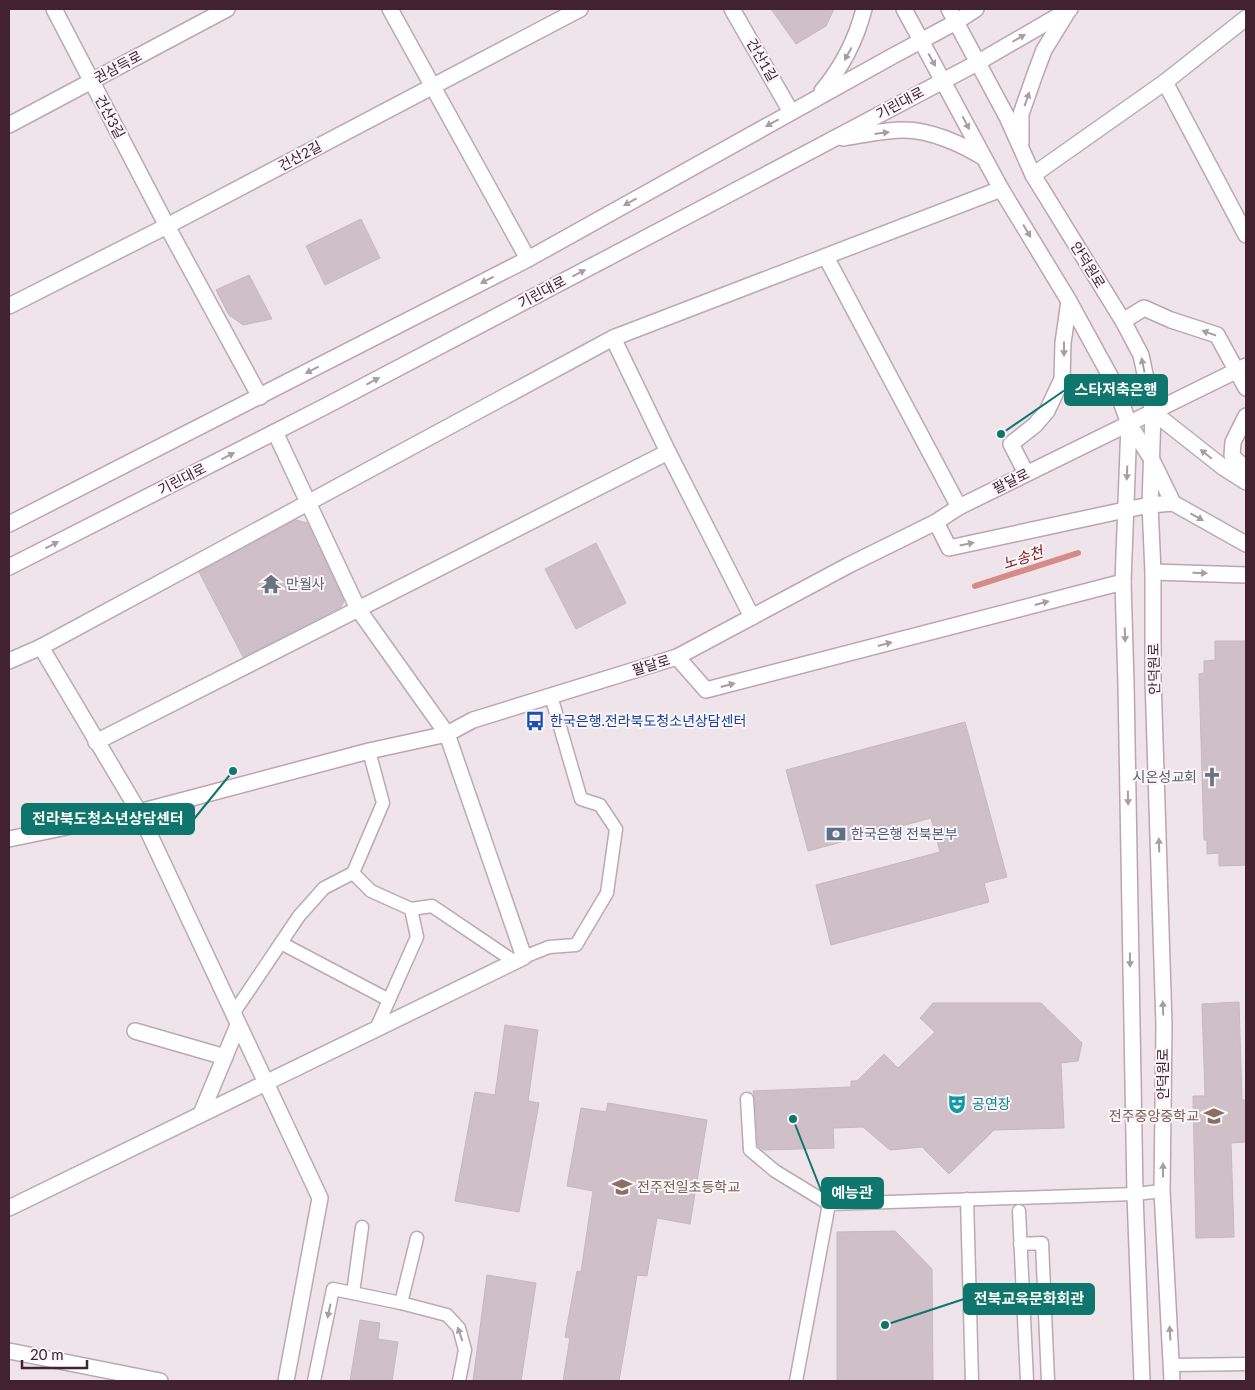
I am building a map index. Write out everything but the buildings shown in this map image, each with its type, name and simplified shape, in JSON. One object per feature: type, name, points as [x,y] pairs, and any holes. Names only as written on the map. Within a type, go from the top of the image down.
[{"type":"street","name":"건산3길","points":[[54,9],[167,226],[260,397]]},
{"type":"street","name":"권삼득로","points":[[9,125],[227,9]]},
{"type":"street","points":[[390,9],[528,259]]},
{"type":"street","name":"건산2길","points":[[167,226],[580,9]]},
{"type":"street","name":"건산1길","points":[[732,9],[791,112]]},
{"type":"street","points":[[817,98],[835,76],[856,39],[864,9]]},
{"type":"street","points":[[904,9],[944,80],[1001,190],[1069,301],[1115,385],[1129,424],[1151,458],[1173,504]]},
{"type":"street","name":"안덕원로","points":[[949,9],[1021,147],[1033,175],[1123,321],[1140,355],[1153,412],[1150,505],[1153,572],[1153,679],[1164,1024],[1162,1191],[1172,1381]]},
{"type":"street","points":[[9,524],[528,259],[956,22],[976,9]]},
{"type":"street","points":[[1021,147],[1021,114],[1044,50],[1070,9]]},
{"type":"street","name":"기린대로","points":[[9,567],[275,432],[834,139],[978,63],[1070,9]]},
{"type":"street","points":[[1033,175],[1165,82],[1246,18]]},
{"type":"street","points":[[1165,82],[1246,236]]},
{"type":"street","points":[[834,139],[905,130],[920,132],[963,145],[985,158]]},
{"type":"street","points":[[9,661],[41,647],[613,338],[1001,190]]},
{"type":"street","points":[[9,306],[167,226]]},
{"type":"street","points":[[826,257],[959,507]]},
{"type":"street","points":[[1026,473],[1011,444],[1035,425],[1047,411],[1062,379],[1063,343],[1069,301]]},
{"type":"street","points":[[1123,321],[1144,308],[1171,320],[1217,336],[1242,368],[1246,388]]},
{"type":"street","points":[[613,338],[668,452],[752,617]]},
{"type":"street","name":"팔달로","points":[[9,839],[139,812],[369,752],[447,734],[473,720],[677,657],[849,565],[936,522],[959,507],[1242,368]]},
{"type":"street","points":[[1153,412],[1224,468],[1246,482]]},
{"type":"street","points":[[1246,416],[1234,442],[1232,456],[1246,469]]},
{"type":"street","name":"안덕원로","points":[[1129,424],[1123,582],[1135,1194],[1142,1381]]},
{"type":"street","points":[[9,1208],[520,959],[447,734],[358,609],[275,432]]},
{"type":"street","points":[[96,742],[668,452]]},
{"type":"street","points":[[936,522],[949,548],[1150,505],[1173,504],[1246,544]]},
{"type":"street","points":[[1153,572],[1246,575]]},
{"type":"street","points":[[677,657],[706,690],[1123,582]]},
{"type":"street","points":[[41,647],[139,812],[320,1198],[286,1381]]},
{"type":"street","points":[[201,1114],[224,1057],[236,1019]]},
{"type":"street","points":[[135,1031],[224,1057]]},
{"type":"street","points":[[9,1351],[160,1381]]},
{"type":"lane","points":[[353,872],[371,892],[411,909],[432,906],[520,959],[549,947],[576,945],[607,893],[616,830],[600,805],[581,799],[551,696]]},
{"type":"lane","points":[[236,1019],[299,916],[324,888],[353,872],[382,803],[369,752]]},
{"type":"lane","points":[[376,1029],[417,937],[411,909]]},
{"type":"lane","points":[[281,943],[389,1000]]},
{"type":"lane","points":[[747,1099],[750,1150],[775,1170],[829,1204],[1135,1194],[1162,1191]]},
{"type":"lane","points":[[967,1199],[972,1381]]},
{"type":"lane","points":[[796,1381],[829,1204]]},
{"type":"lane","points":[[1019,1211],[1027,1381]]},
{"type":"lane","points":[[353,1293],[362,1227]]},
{"type":"lane","points":[[401,1303],[417,1238]]},
{"type":"lane","points":[[1020,1244],[1042,1243],[1048,1381]]},
{"type":"lane","points":[[314,1381],[333,1289],[447,1315],[458,1328],[465,1350],[459,1381]]},
{"type":"lane","points":[[1172,1365],[1246,1364]]},
{"type":"waterway","name":"노송천","points":[[975,586],[1078,553]]},
{"type":"place","name":"스타저축은행","points":[[1001,434]]},
{"type":"place","name":"만월사","points":[[271,584]]},
{"type":"place","name":"한국은행.전라북도청소년상담센터","points":[[535,721]]},
{"type":"place","name":"전라북도청소년상담센터","points":[[233,771]]},
{"type":"place","name":"시온성교회","points":[[1212,777]]},
{"type":"place","name":"한국은행 전북본부","points":[[836,834]]},
{"type":"place","name":"공연장","points":[[957,1104]]},
{"type":"place","name":"전주중앙중학교","points":[[1214,1116]]},
{"type":"place","name":"예능관","points":[[793,1119]]},
{"type":"place","name":"전주전일초등학교","points":[[622,1187]]},
{"type":"place","name":"전북교육문화회관","points":[[885,1325]]}]
